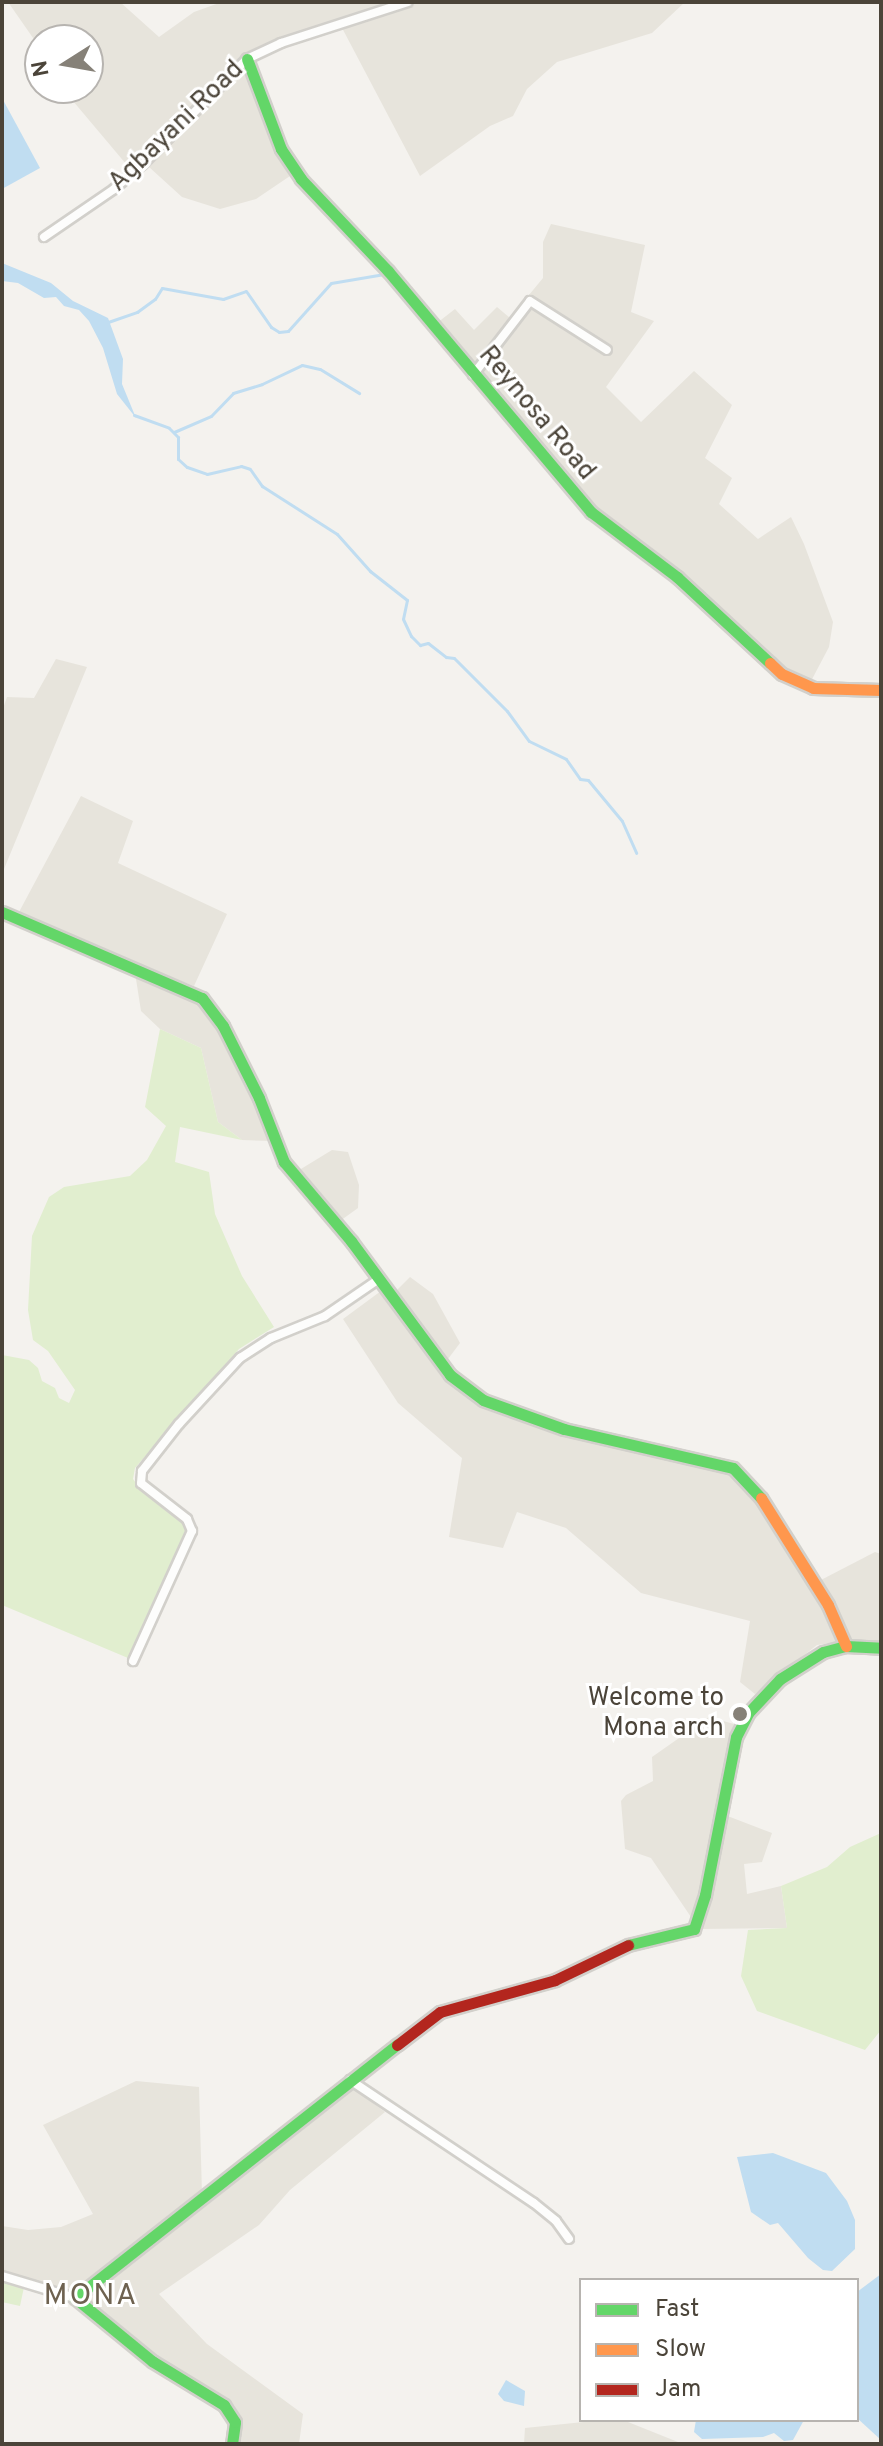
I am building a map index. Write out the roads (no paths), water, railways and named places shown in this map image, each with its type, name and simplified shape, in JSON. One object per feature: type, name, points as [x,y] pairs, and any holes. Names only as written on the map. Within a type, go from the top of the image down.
[{"type":"street","name":"Agbayani Road","points":[[44,237],[134,172],[247,59],[281,43],[408,2]]},
{"type":"street","name":"Reynosa Road","points":[[247,59],[281,149],[301,179],[388,271],[591,512],[677,577],[782,674],[805,686],[830,691],[881,690]]},
{"type":"street","points":[[473,375],[530,301],[607,350]]},
{"type":"street","points":[[2,912],[190,991],[209,1005],[259,1098],[284,1162],[379,1279],[437,1361],[463,1388],[483,1400],[564,1429],[733,1468],[761,1498],[828,1605],[846,1646]]},
{"type":"street","points":[[133,1661],[192,1531],[187,1519],[141,1483],[142,1471],[240,1358],[285,1331],[325,1316],[379,1279]]},
{"type":"street","points":[[75,2298],[350,2080],[448,2008],[555,1980],[632,1943],[694,1929],[705,1895],[730,1762],[742,1724],[780,1679],[823,1652],[846,1646],[881,1648]]},
{"type":"street","points":[[350,2080],[534,2203],[556,2221],[569,2239]]},
{"type":"street","points":[[2,2276],[75,2298],[152,2361],[224,2405],[235,2422],[232,2444]]},
{"type":"water","points":[[2,98],[40,168],[2,189]]},
{"type":"water","points":[[2,263],[51,283],[73,301],[108,318],[123,359],[122,384],[136,418],[117,394],[103,348],[89,321],[79,310],[64,306],[56,297],[44,298],[18,283],[2,281]]},
{"type":"water","points":[[773,2153],[826,2173],[847,2201],[855,2220],[855,2249],[832,2271],[823,2270],[808,2258],[778,2223],[770,2225],[751,2212],[737,2157]]},
{"type":"water","points":[[881,2274],[881,2440],[859,2420],[859,2290]]},
{"type":"water","points":[[506,2380],[525,2391],[524,2406],[504,2401],[498,2394]]},
{"type":"water","points":[[696,2422],[803,2422],[793,2440],[784,2441],[774,2433],[763,2437],[702,2439],[694,2432]]},
{"type":"waterway","points":[[108,322],[137,312],[155,299],[162,288],[223,299],[246,291],[271,327],[279,332],[288,331],[331,283],[384,274]]},
{"type":"waterway","points":[[174,432],[211,416],[233,393],[262,384],[302,365],[320,369],[359,393]]},
{"type":"waterway","points":[[134,415],[169,428],[178,437],[178,459],[187,467],[207,474],[241,466],[250,469],[262,486],[337,534],[370,571],[407,600],[403,619],[411,636],[420,645],[428,643],[446,657],[454,658],[507,711],[529,741],[566,759],[580,779],[588,780],[622,821],[636,853]]},
{"type":"place","name":"Welcome to Mona arch","points":[[740,1714]]},
{"type":"district","name":"MONA","points":[[91,2297]]}]
